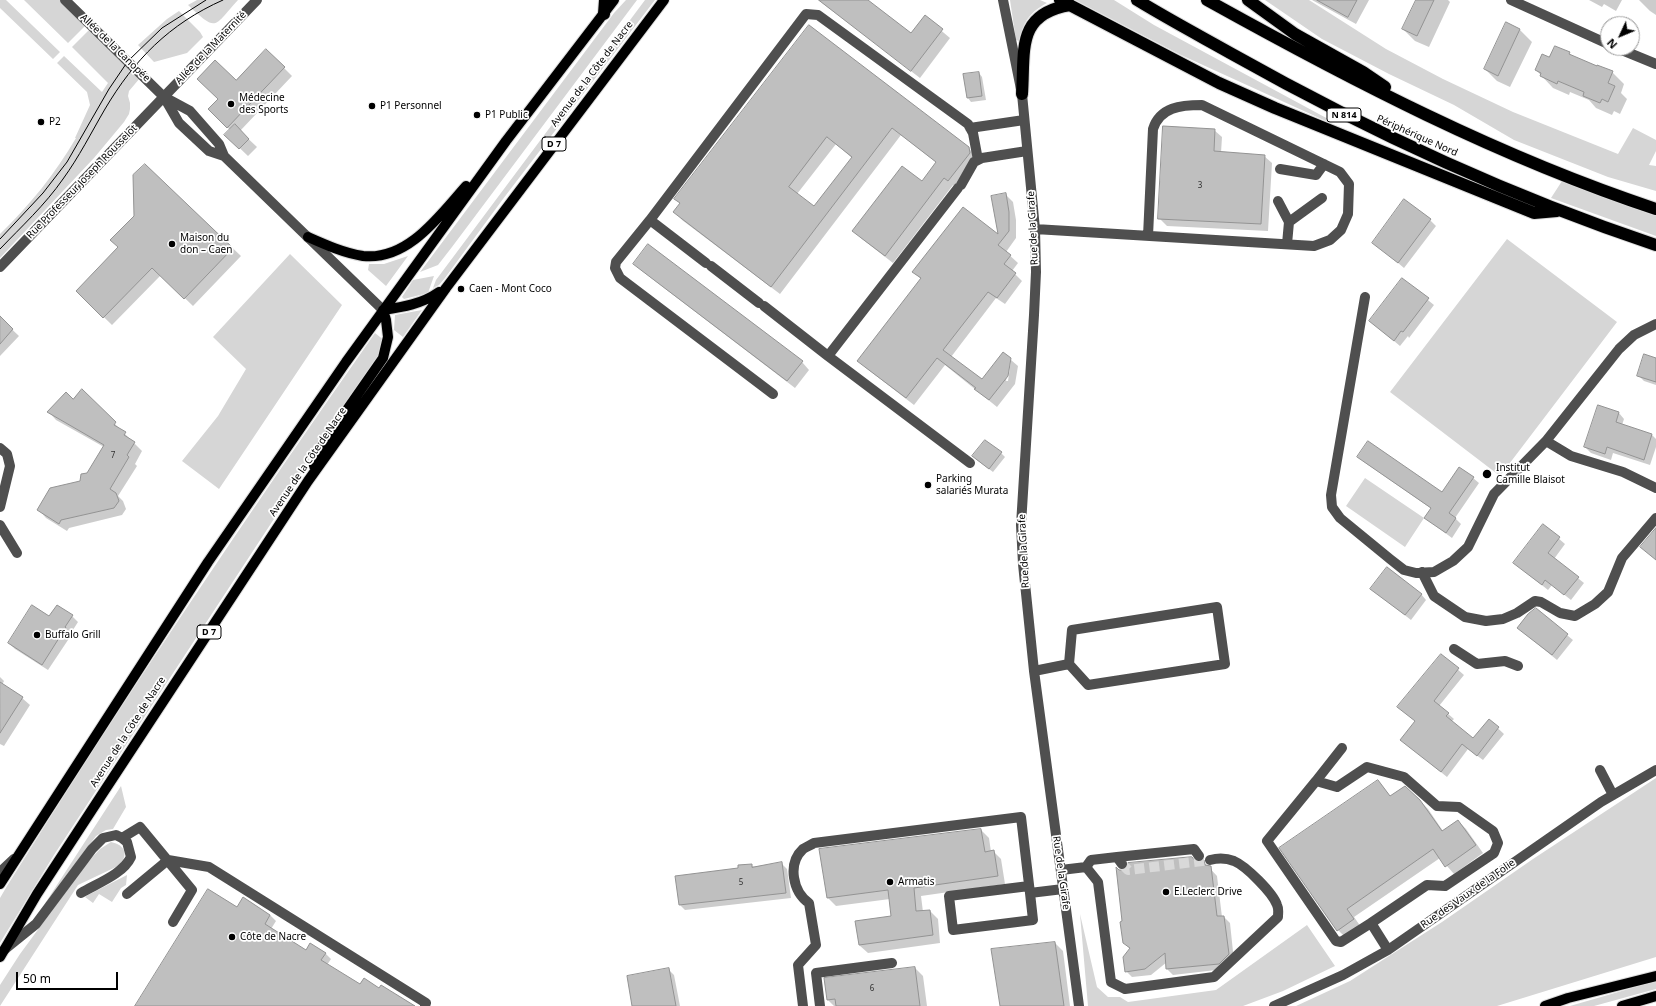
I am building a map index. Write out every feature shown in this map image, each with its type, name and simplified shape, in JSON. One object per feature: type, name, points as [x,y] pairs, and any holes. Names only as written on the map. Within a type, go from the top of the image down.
[{"type":"highway","points":[[604,14],[605,0]]},
{"type":"highway","name":"Périphérique Nord","points":[[1137,0],[1287,85],[1378,132],[1560,211],[1656,245]]},
{"type":"highway","points":[[1207,0],[1299,51],[1498,149],[1630,201],[1656,209]]},
{"type":"highway","points":[[1248,0],[1295,34],[1362,72],[1426,114]]},
{"type":"highway","points":[[1022,94],[1025,40],[1034,22],[1042,14],[1065,3],[1219,82],[1275,108],[1534,213],[1560,211]]},
{"type":"main road","points":[[0,884],[16,856],[208,562],[383,310],[506,141],[614,0]]},
{"type":"main road","name":"Avenue de la Côte de Nacre","points":[[2,954],[37,894],[96,802],[308,481],[446,288],[664,0]]},
{"type":"main road","points":[[308,237],[339,250],[364,256],[381,255],[397,250],[419,236],[440,215],[506,141]]},
{"type":"main road","points":[[383,310],[420,303],[430,299],[446,288]]},
{"type":"main road","points":[[308,481],[323,444],[383,358],[388,337],[383,310]]},
{"type":"main road","points":[[1545,1006],[1568,998],[1656,976]]},
{"type":"main road","points":[[1622,1006],[1656,996]]},
{"type":"street","name":"Allée de la Canopée","points":[[65,0],[164,97]]},
{"type":"street","name":"Allée de la Maternité","points":[[164,97],[257,0]]},
{"type":"street","name":"Rue de la Girafe","points":[[1003,0],[1022,94],[1035,229],[1036,272],[1034,315],[1021,525],[1027,614],[1079,1006]]},
{"type":"street","points":[[1511,0],[1600,40]]},
{"type":"street","points":[[773,394],[620,278],[615,268],[616,262],[650,220],[806,14],[818,15],[968,124],[973,133],[978,160]]},
{"type":"street","points":[[1636,56],[1656,64]]},
{"type":"street","points":[[164,97],[179,123],[209,151],[224,156]]},
{"type":"street","points":[[164,97],[190,111],[219,144],[224,156],[383,310]]},
{"type":"street","name":"Rue Professeur Joseph Rousselot","points":[[0,267],[164,97]]},
{"type":"street","points":[[1035,229],[1148,236],[1287,244],[1314,246],[1330,240],[1341,230],[1348,214],[1348,184],[1340,172],[1202,105],[1183,105],[1164,112],[1156,120],[1153,129],[1148,236]]},
{"type":"street","points":[[970,128],[1024,120]]},
{"type":"street","points":[[828,356],[959,187],[974,162],[982,158],[1028,151]]},
{"type":"street","points":[[1280,169],[1316,175],[1324,164]]},
{"type":"street","points":[[1289,222],[1322,198]]},
{"type":"street","points":[[1278,201],[1289,222],[1287,244]]},
{"type":"street","points":[[650,220],[970,463]]},
{"type":"street","points":[[1365,297],[1331,495],[1332,506],[1340,518],[1404,570],[1422,572],[1434,572],[1453,561],[1468,547],[1494,494],[1546,441],[1619,349],[1634,335],[1656,324]]},
{"type":"street","points":[[1546,441],[1571,456],[1623,472],[1656,488]]},
{"type":"street","points":[[0,448],[6,454],[10,466],[0,506]]},
{"type":"street","points":[[1422,572],[1434,596],[1465,617],[1486,621],[1503,620],[1535,601],[1541,602],[1560,613],[1575,616],[1595,604],[1608,592],[1622,558],[1656,518]]},
{"type":"street","points":[[0,525],[17,553],[0,537]]},
{"type":"street","points":[[1217,607],[1224,664],[1088,685],[1069,664],[1072,630],[1217,607]]},
{"type":"street","points":[[1454,650],[1477,664],[1505,661],[1518,666]]},
{"type":"street","points":[[1034,671],[1069,664]]},
{"type":"street","points":[[1316,781],[1337,787],[1367,767],[1404,777],[1437,806],[1459,807],[1493,831],[1498,843],[1494,852],[1445,886],[1427,885],[1341,942],[1336,941],[1267,841],[1342,748]]},
{"type":"street","points":[[1600,770],[1613,795]]},
{"type":"street","name":"Rue des Vaux de la Folie","points":[[1274,1006],[1343,975],[1388,950],[1613,795],[1656,770]]},
{"type":"street","points":[[804,1006],[798,965],[816,945],[809,903],[802,898],[796,887],[793,865],[803,849],[814,843],[1021,817],[1030,890],[1033,920],[953,930],[949,896],[1030,890],[1063,889]]},
{"type":"street","points":[[122,838],[140,827],[192,890],[172,922]]},
{"type":"street","points":[[2,954],[36,924],[88,854],[103,838],[116,835],[127,842],[131,857],[128,864],[122,870],[81,892]]},
{"type":"street","points":[[1061,870],[1086,867],[1091,860],[1119,860],[1194,848],[1199,856]]},
{"type":"street","points":[[0,872],[16,856]]},
{"type":"street","points":[[1086,867],[1098,882],[1112,982],[1125,989],[1214,977],[1278,917],[1279,911],[1274,898],[1242,866],[1224,859],[1210,860]]},
{"type":"street","points":[[128,894],[168,860]]},
{"type":"street","points":[[168,860],[209,867],[426,1003],[424,1006]]},
{"type":"street","points":[[1371,923],[1388,950]]},
{"type":"street","points":[[820,1006],[816,973],[892,963]]},
{"type":"shaded area","points":[[0,0],[6,0],[60,52],[53,59],[0,8]]},
{"type":"shaded area","points":[[24,0],[61,0],[86,25],[68,43]]},
{"type":"shaded area","points":[[197,0],[238,0],[219,21],[210,23],[188,5]]},
{"type":"shaded area","points":[[626,0],[637,0],[438,265],[420,272],[614,13]]},
{"type":"shaded area","points":[[645,0],[655,0],[503,199],[445,278],[439,285],[433,288],[436,280]]},
{"type":"shaded area","points":[[1010,0],[1040,0],[1047,3],[1036,10],[1028,18],[1019,41],[1016,40]]},
{"type":"shaded area","points":[[1075,0],[1114,0],[1154,25],[1330,120],[1328,122],[1181,55]]},
{"type":"shaded area","points":[[1265,0],[1309,0],[1386,49],[1443,79],[1513,112],[1618,154],[1633,128],[1656,140],[1656,151],[1649,165],[1656,166],[1656,191],[1608,177],[1514,140],[1454,105],[1389,74],[1322,39]]},
{"type":"shaded area","points":[[179,11],[203,37],[187,53],[154,62],[138,45],[167,19]]},
{"type":"shaded area","points":[[90,29],[140,78],[129,91],[129,114],[94,158],[0,258],[0,234],[22,212],[51,177],[76,138],[90,105],[87,92],[57,63],[64,56],[102,92],[108,83],[72,47]]},
{"type":"shaded area","points":[[1562,181],[1656,216],[1656,236],[1551,198]]},
{"type":"shaded area","points":[[1507,239],[1617,322],[1500,476],[1390,392]]},
{"type":"shaded area","points":[[290,254],[342,305],[219,489],[182,461],[218,416],[246,369],[213,337]]},
{"type":"shaded area","points":[[408,256],[386,286],[368,270],[369,264],[384,264]]},
{"type":"shaded area","points":[[434,276],[428,293],[404,299],[402,297],[413,280]]},
{"type":"shaded area","points":[[422,310],[403,337],[394,330],[395,315]]},
{"type":"shaded area","points":[[375,333],[385,341],[379,357],[313,453],[289,496],[54,855],[0,943],[0,898],[7,886],[141,676],[280,469]]},
{"type":"shaded area","points":[[1365,478],[1424,518],[1405,547],[1346,506]]},
{"type":"shaded area","points":[[1656,778],[1656,957],[1497,1006],[1296,1006],[1350,981],[1442,922],[1533,859]]},
{"type":"shaded area","points":[[121,786],[126,807],[113,829],[106,830],[96,836],[44,905]]},
{"type":"shaded area","points":[[111,842],[116,843],[123,848],[125,855],[124,858],[118,866],[78,885],[0,1006],[0,985],[20,954],[87,863],[100,849]]},
{"type":"shaded area","points":[[127,875],[126,885],[121,888],[112,902],[99,894],[93,903],[85,897],[88,895]]},
{"type":"shaded area","points":[[1080,914],[1097,987],[1108,997],[1120,997],[1128,1002],[1216,990],[1307,925],[1335,966],[1283,991],[1243,1006],[1088,1006]]},
{"type":"shaded area","points":[[1656,981],[1656,989],[1594,1006],[1570,1006]]},
{"type":"building","points":[[819,0],[868,0],[911,33],[925,15],[943,29],[911,71]]},
{"type":"building","points":[[1317,0],[1357,0],[1348,17]]},
{"type":"building","points":[[1416,0],[1434,0],[1417,36],[1402,29]]},
{"type":"building","points":[[1506,22],[1520,29],[1498,76],[1484,69]]},
{"type":"building","points":[[809,25],[969,147],[970,153],[948,181],[944,178],[885,256],[852,231],[902,166],[922,181],[936,162],[892,128],[771,287],[673,212],[680,203],[674,199]],"holes":[[[827,137],[852,157],[814,206],[789,187]]]},
{"type":"building","points":[[1555,46],[1570,52],[1569,54],[1613,71],[1608,83],[1615,86],[1608,102],[1602,99],[1600,103],[1583,96],[1584,92],[1558,81],[1557,84],[1540,76],[1541,73],[1535,70],[1542,54],[1549,57]]},
{"type":"building","name":"Médecine des Sports","points":[[266,49],[285,67],[227,128],[208,109],[218,99],[197,79],[215,60],[236,80]]},
{"type":"building","points":[[979,72],[982,96],[967,98],[963,74]]},
{"type":"building","points":[[235,124],[249,139],[239,149],[224,135]]},
{"type":"building","points":[[1163,126],[1215,129],[1214,151],[1265,155],[1261,224],[1158,219]]},
{"type":"building","name":"Maison du don – Caen","points":[[145,164],[233,248],[184,299],[152,268],[103,318],[76,291],[118,247],[110,240],[134,216],[133,175]]},
{"type":"building","points":[[1006,193],[1009,212],[1009,231],[998,245],[1011,255],[1004,264],[1016,273],[997,298],[988,292],[943,350],[982,379],[1003,352],[1011,358],[1008,376],[989,400],[937,358],[906,398],[857,361],[921,278],[912,272],[963,207],[998,234],[991,196]]},
{"type":"building","points":[[1404,199],[1431,219],[1398,263],[1372,243]]},
{"type":"building","points":[[648,244],[803,361],[787,381],[633,264]]},
{"type":"building","points":[[1402,278],[1429,298],[1403,332],[1401,331],[1394,341],[1369,321]]},
{"type":"building","points":[[0,316],[13,329],[0,344]]},
{"type":"building","points":[[1644,354],[1656,358],[1656,382],[1637,376]]},
{"type":"building","points":[[82,389],[116,422],[114,425],[126,432],[124,435],[135,442],[127,455],[129,457],[110,489],[116,493],[119,501],[114,508],[61,520],[59,524],[37,510],[50,488],[80,481],[81,474],[87,473],[104,445],[47,412],[66,392],[73,399]]},
{"type":"building","points":[[1598,405],[1619,412],[1616,422],[1652,434],[1644,460],[1607,447],[1605,454],[1584,447]]},
{"type":"building","points":[[985,440],[1002,452],[989,469],[972,456]]},
{"type":"building","points":[[1368,441],[1442,492],[1459,467],[1474,477],[1449,513],[1456,518],[1446,533],[1424,518],[1431,508],[1357,457]]},
{"type":"building","points":[[1543,524],[1560,537],[1548,553],[1579,577],[1564,595],[1545,580],[1542,585],[1513,563]]},
{"type":"building","points":[[1656,528],[1656,560],[1640,547]]},
{"type":"building","points":[[1387,567],[1422,594],[1405,615],[1370,589]]},
{"type":"building","name":"Buffalo Grill","points":[[32,605],[49,616],[57,605],[73,615],[42,665],[8,643]]},
{"type":"building","points":[[1536,608],[1568,634],[1552,655],[1517,628],[1528,614]]},
{"type":"building","points":[[1441,654],[1459,668],[1434,701],[1449,713],[1446,716],[1473,738],[1489,719],[1499,727],[1477,756],[1462,744],[1441,772],[1400,740],[1415,721],[1397,707]]},
{"type":"building","points":[[0,682],[23,697],[0,733]]},
{"type":"building","points":[[1378,780],[1390,796],[1405,786],[1420,800],[1442,831],[1458,820],[1476,845],[1445,867],[1433,849],[1347,909],[1354,919],[1337,931],[1279,848]]},
{"type":"building","name":"Armatis","points":[[981,829],[985,852],[994,850],[998,876],[914,888],[916,911],[930,910],[933,935],[859,945],[855,921],[891,916],[888,890],[827,898],[819,849]]},
{"type":"building","name":"E.Leclerc Drive","points":[[1192,857],[1196,862],[1204,860],[1205,865],[1211,866],[1217,916],[1224,916],[1229,954],[1219,964],[1166,969],[1165,953],[1145,969],[1125,972],[1123,957],[1130,948],[1123,943],[1116,867],[1119,870],[1123,870],[1128,867],[1128,863]]},
{"type":"building","points":[[782,862],[786,893],[679,905],[675,876],[738,868],[738,865],[752,864],[752,867]]},
{"type":"building","name":"Côte de Nacre","points":[[208,889],[237,907],[243,897],[270,915],[265,924],[306,950],[310,943],[326,953],[321,960],[360,984],[364,978],[379,988],[381,985],[415,1006],[135,1006]]},
{"type":"building","points":[[1055,942],[1064,1006],[1000,1006],[991,949]]},
{"type":"building","points":[[915,967],[920,1006],[836,1006],[835,999],[827,1000],[824,978]]},
{"type":"building","points":[[669,968],[676,1006],[632,1006],[627,976]]},
{"type":"tunnel","points":[[1122,864],[1128,870],[1210,860]]},
{"type":"tram line","points":[[0,239],[43,193],[67,162],[109,89],[128,61],[162,28],[206,0]]},
{"type":"tram line","points":[[0,249],[33,216],[56,189],[85,145],[116,91],[141,59],[155,45],[186,20],[223,0]]},
{"type":"place","name":"Médecine des Sports","points":[[231,104]]},
{"type":"place","name":"P1 Personnel","points":[[372,106]]},
{"type":"place","name":"P1 Public","points":[[477,115]]},
{"type":"place","name":"P2","points":[[41,122]]},
{"type":"place","name":"Maison du don – Caen","points":[[172,244]]},
{"type":"place","name":"Caen - Mont Coco","points":[[461,289]]},
{"type":"place","name":"Institut Camille Blaisot","points":[[1487,474]]},
{"type":"place","name":"Parking salariés Murata","points":[[928,485]]},
{"type":"place","name":"Buffalo Grill","points":[[37,635]]},
{"type":"place","name":"Armatis","points":[[890,882]]},
{"type":"place","name":"E.Leclerc Drive","points":[[1166,892]]},
{"type":"place","name":"Côte de Nacre","points":[[232,937]]}]
